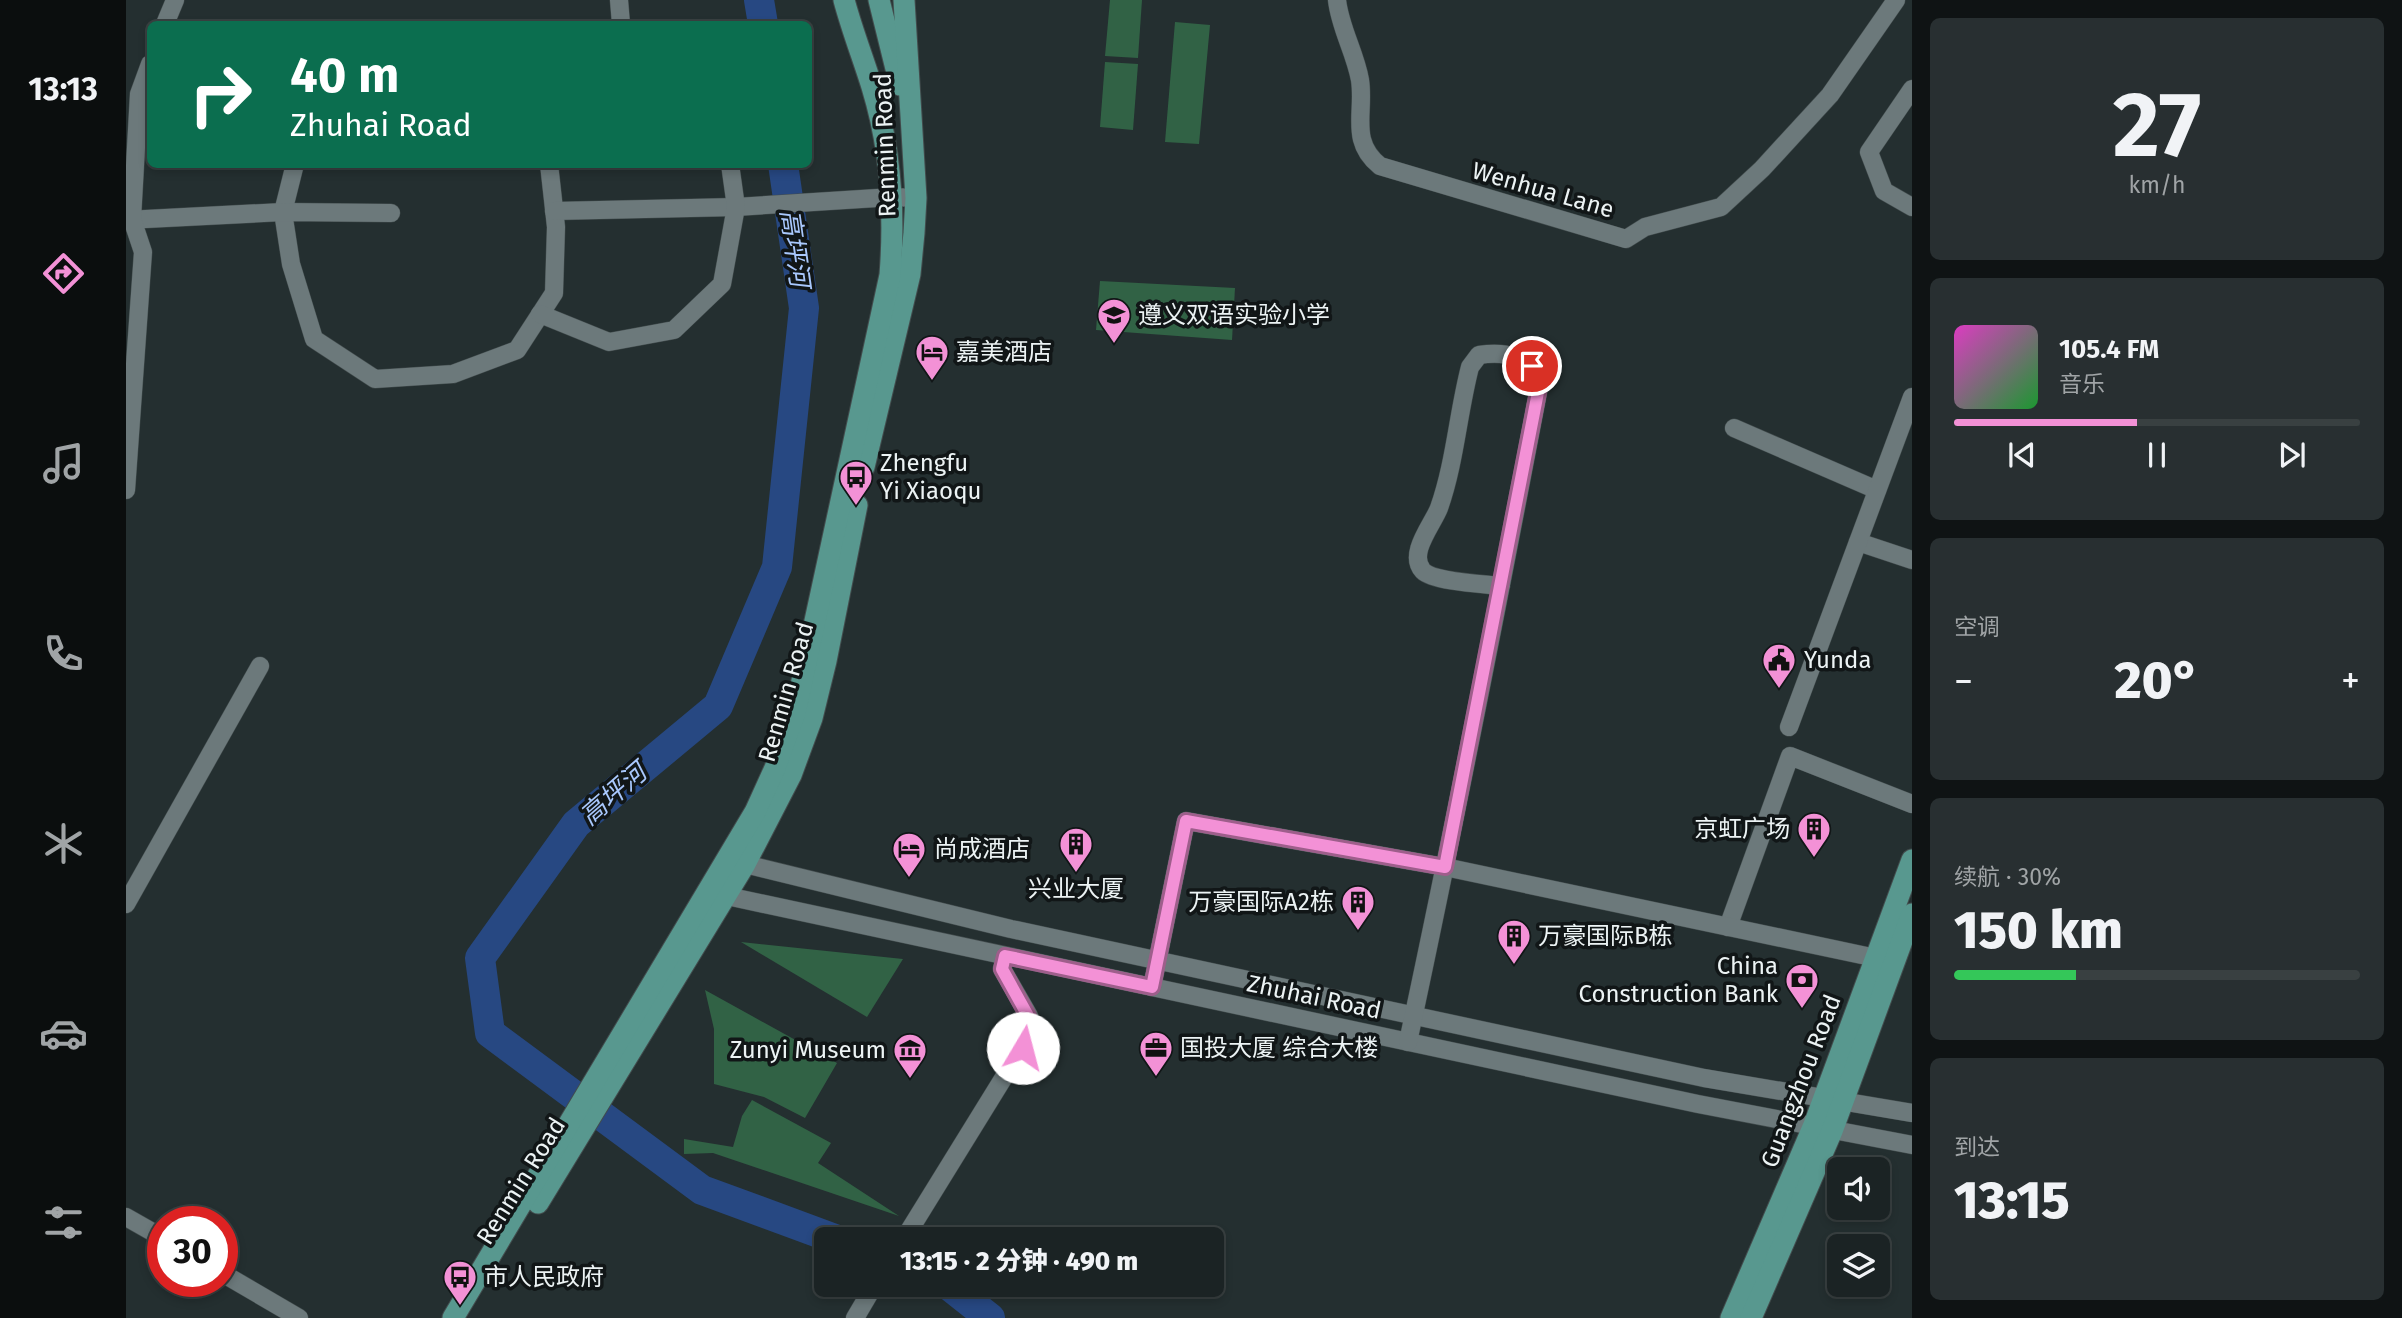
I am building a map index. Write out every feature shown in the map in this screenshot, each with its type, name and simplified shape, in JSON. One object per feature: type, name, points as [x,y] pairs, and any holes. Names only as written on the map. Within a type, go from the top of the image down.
[{"type":"main road","points":[[844,0],[872,87],[886,147]]},
{"type":"main road","points":[[859,0],[886,147]]},
{"type":"main road","points":[[879,0],[910,131]]},
{"type":"main road","name":"Renmin Road","points":[[467,1318],[563,1150],[716,894],[791,775],[812,718],[826,661],[863,472],[910,274],[916,198],[910,131],[909,42],[904,0]]},
{"type":"main road","name":"Renmin Road","points":[[737,860],[795,712],[890,275],[893,197],[886,147]]},
{"type":"main road","name":"Guangzhou Road","points":[[1834,1099],[1876,958],[1912,860]]},
{"type":"main road","name":"Guangzhou Road","points":[[1751,1318],[1834,1099],[1912,914]]},
{"type":"main road","name":"Guangzhou Road","points":[[1731,1318],[1823,1128]]},
{"type":"main road","name":"Renmin Road","points":[[453,1318],[563,1150]]},
{"type":"street","points":[[166,21],[175,0]]},
{"type":"street","points":[[619,0],[621,21]]},
{"type":"street","name":"Wenhua Lane","points":[[1337,0],[1360,80],[1358,122],[1366,155],[1380,166],[1626,239],[1645,227],[1721,207],[1762,169],[1830,95],[1896,0]]},
{"type":"street","points":[[126,490],[143,252],[129,219],[139,94],[147,72]]},
{"type":"street","points":[[1912,89],[1869,152],[1884,191],[1912,207]]},
{"type":"street","points":[[294,168],[283,212],[291,264],[314,339],[375,379],[453,374],[517,350],[554,293],[554,211],[549,168]]},
{"type":"street","points":[[540,314],[609,342],[674,330],[722,284],[736,207],[731,168]]},
{"type":"street","points":[[554,211],[736,207],[893,197],[916,198]]},
{"type":"street","points":[[129,219],[283,212],[391,213]]},
{"type":"street","points":[[1408,1042],[1502,586],[1540,382],[1532,366],[1514,356],[1492,353],[1479,355],[1470,366],[1446,486],[1418,552],[1423,572],[1434,577],[1502,586]]},
{"type":"street","points":[[1789,726],[1912,397]]},
{"type":"street","points":[[1734,428],[1877,490]]},
{"type":"street","points":[[1858,542],[1912,560]]},
{"type":"street","points":[[126,904],[260,666]]},
{"type":"street","points":[[1728,927],[1790,756],[1912,804]]},
{"type":"street","points":[[1152,987],[1186,821],[1445,867],[1876,958]]},
{"type":"street","name":"Zhuhai Road","points":[[737,860],[1011,929],[1413,1016],[1704,1078],[1912,1114]]},
{"type":"street","name":"Zhuhai Road","points":[[716,894],[1699,1104],[1912,1145]]},
{"type":"street","points":[[911,1227],[1023,1048],[1028,1016],[1002,969],[1005,956]]},
{"type":"street","points":[[126,1217],[147,1229]]},
{"type":"street","points":[[238,1282],[299,1318]]},
{"type":"street","points":[[855,1318],[868,1297]]},
{"type":"green space","points":[[1110,0],[1142,0],[1138,58],[1105,56]]},
{"type":"green space","points":[[1175,22],[1210,25],[1199,144],[1165,142]]},
{"type":"green space","points":[[1105,62],[1138,64],[1133,130],[1100,127]]},
{"type":"green space","points":[[1100,281],[1235,288],[1232,340],[1096,330]]},
{"type":"green space","points":[[741,942],[903,959],[867,1017]]},
{"type":"green space","points":[[705,990],[837,1063],[805,1118],[764,1097],[714,1084],[714,1029]]},
{"type":"green space","points":[[752,1100],[831,1143],[818,1163],[899,1216],[713,1153],[684,1154],[684,1139],[733,1147],[742,1116]]},
{"type":"waterway","name":"高坪河","points":[[759,0],[762,21]]},
{"type":"waterway","name":"高坪河","points":[[784,168],[804,308],[777,567],[718,706],[576,824],[480,958],[490,1033],[702,1190],[814,1231]]},
{"type":"waterway","name":"高坪河","points":[[963,1297],[990,1318]]},
{"type":"place","name":"遵义双语实验小学","points":[[1114,345]]},
{"type":"place","name":"嘉美酒店","points":[[932,382]]},
{"type":"place","name":"Zhengfu Yi Xiaoqu","points":[[856,507]]},
{"type":"place","name":"Yunda","points":[[1779,690]]},
{"type":"place","name":"京虹广场","points":[[1814,859]]},
{"type":"place","name":"兴业大厦","points":[[1076,874]]},
{"type":"place","name":"尚成酒店","points":[[909,879]]},
{"type":"place","name":"万豪国际A2栋","points":[[1358,932]]},
{"type":"place","name":"万豪国际B栋","points":[[1514,966]]},
{"type":"place","name":"China Construction Bank","points":[[1802,1010]]},
{"type":"place","name":"国投大厦 综合大楼","points":[[1156,1078]]},
{"type":"place","name":"Zunyi Museum","points":[[910,1080]]},
{"type":"place","name":"市人民政府","points":[[460,1307]]},
{"type":"route","points":[[1023,1048],[1028,1016],[1002,969],[1005,956],[1152,987],[1186,821],[1445,867],[1472,741],[1540,382],[1532,366]]}]
